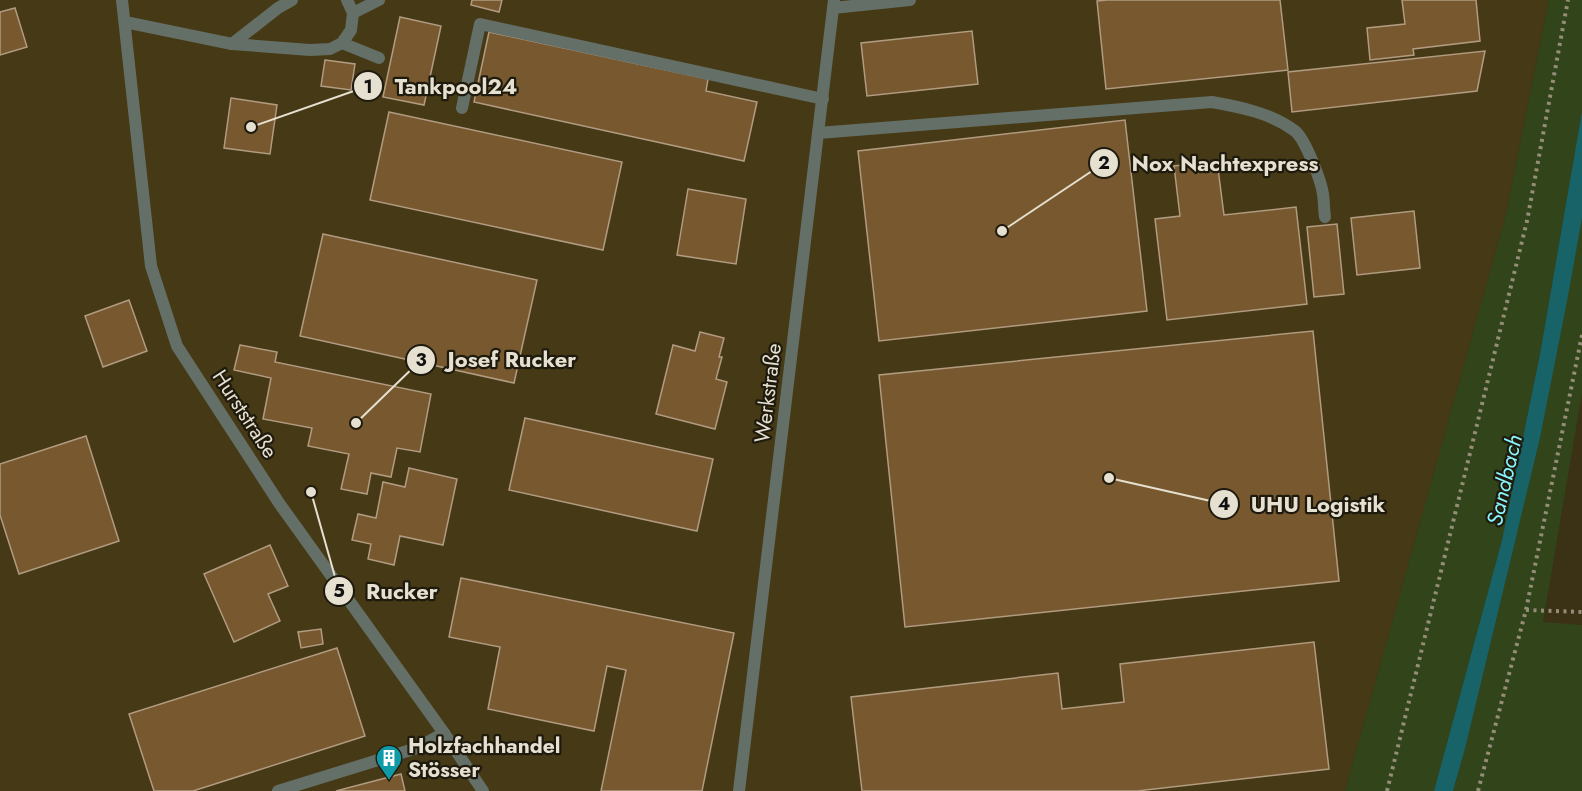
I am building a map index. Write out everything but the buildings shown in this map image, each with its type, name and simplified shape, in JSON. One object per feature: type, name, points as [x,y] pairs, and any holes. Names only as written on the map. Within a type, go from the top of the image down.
[{"type":"street","name":"Hurststraße","points":[[122,0],[151,266],[177,346],[279,502],[483,791]]},
{"type":"street","points":[[232,44],[278,8],[292,0]]},
{"type":"street","points":[[125,22],[232,44],[310,50],[330,49],[342,43],[351,30],[353,13],[347,0]]},
{"type":"street","points":[[353,13],[379,0]]},
{"type":"street","points":[[834,4],[910,0]]},
{"type":"street","name":"Werkstraße","points":[[739,791],[834,4]]},
{"type":"street","points":[[462,108],[480,24],[823,99]]},
{"type":"street","points":[[342,43],[379,58]]},
{"type":"street","points":[[819,133],[1212,102],[1238,106],[1271,118],[1296,132],[1309,154],[1323,192],[1325,217]]},
{"type":"street","points":[[278,791],[417,748],[444,733]]},
{"type":"path","points":[[1388,791],[1527,221],[1568,0]]},
{"type":"path","points":[[1478,791],[1526,610],[1582,335]]},
{"type":"path","points":[[1526,610],[1582,612]]},
{"type":"shaded area","points":[[0,0],[1549,0],[1505,218],[1345,791],[0,791]]},
{"type":"green space","points":[[1549,0],[1582,0],[1582,111],[1540,354],[1502,540],[1434,791],[1345,791],[1505,218]]},
{"type":"green space","points":[[1582,218],[1582,393],[1543,622],[1582,625],[1582,791],[1453,791],[1540,438]]},
{"type":"water","points":[[1582,111],[1582,218],[1540,438],[1453,791],[1434,791],[1502,540],[1540,354]]},
{"type":"place","name":"Tankpool24","points":[[251,127]]},
{"type":"place","name":"Nox Nachtexpress","points":[[1002,231]]},
{"type":"place","name":"Josef Rucker","points":[[356,423]]},
{"type":"place","name":"UHU Logistik","points":[[1109,478]]},
{"type":"place","name":"Rucker","points":[[311,492]]},
{"type":"place","name":"Holzfachhandel Stösser","points":[[389,781]]},
{"type":"water label","name":"Sandbach","points":[[1504,480]]}]
